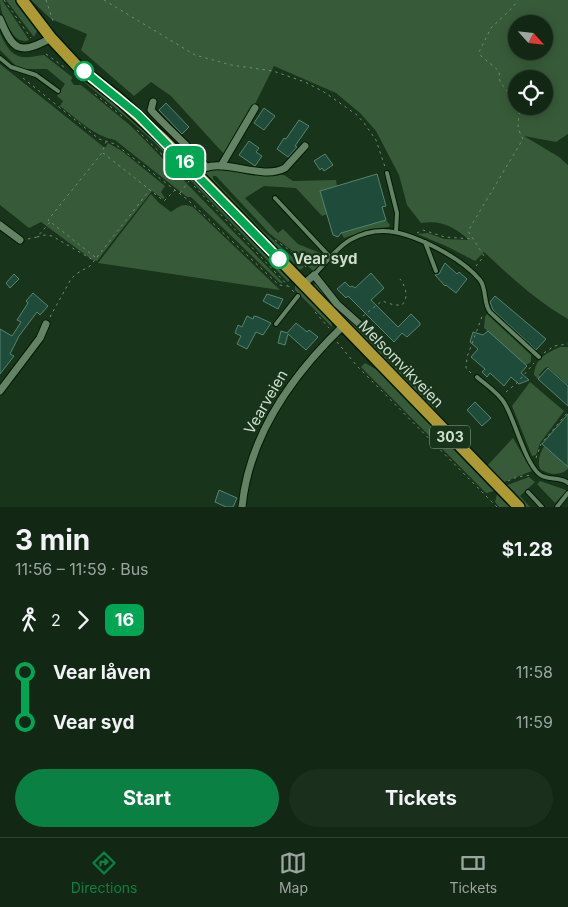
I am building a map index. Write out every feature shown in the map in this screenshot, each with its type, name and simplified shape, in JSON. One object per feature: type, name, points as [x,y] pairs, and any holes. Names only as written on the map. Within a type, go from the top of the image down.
[{"type":"main road","name":"Melsomvikveien","points":[[22,0],[51,38],[78,67],[138,115],[519,507]]},
{"type":"street","points":[[0,20],[8,39],[18,47],[33,47],[51,38]]},
{"type":"street","name":"Melsomvikveien","points":[[153,102],[152,110],[193,151],[197,174]]},
{"type":"street","points":[[221,166],[255,108]]},
{"type":"street","points":[[197,174],[221,166],[262,172],[281,170],[305,146]]},
{"type":"street","points":[[0,225],[20,240]]},
{"type":"street","points":[[304,284],[314,275]]},
{"type":"street","name":"Melsomvikveien","points":[[314,275],[336,304],[383,345]]},
{"type":"street","points":[[0,392],[40,338],[46,324]]},
{"type":"street","name":"Vearveien","points":[[242,507],[248,471],[262,434],[297,375],[343,326]]},
{"type":"lane","points":[[0,58],[11,67],[36,75],[58,91]]},
{"type":"lane","points":[[386,173],[397,214],[396,232]]},
{"type":"lane","points":[[275,198],[331,258]]},
{"type":"lane","points":[[314,275],[345,244],[360,235],[382,231],[396,232],[409,236],[425,242],[472,271],[482,282],[486,307],[539,357]]},
{"type":"lane","points":[[425,242],[436,271]]},
{"type":"lane","points":[[276,324],[298,296]]},
{"type":"lane","points":[[477,377],[504,403],[539,475],[568,483]]},
{"type":"lane","points":[[528,492],[542,507]]},
{"type":"lane","points":[[556,507],[568,493]]},
{"type":"path","points":[[4,0],[32,39]]},
{"type":"path","points":[[46,0],[53,21]]},
{"type":"path","points":[[104,0],[195,55],[232,65],[273,72],[305,82],[324,92],[357,115],[364,123],[376,140],[386,173]]},
{"type":"path","points":[[508,92],[500,82],[499,71],[481,56],[479,52],[491,28],[518,0]]},
{"type":"path","points":[[46,54],[68,71]]},
{"type":"path","points":[[11,67],[99,140],[115,144],[180,193],[279,285],[289,286]]},
{"type":"path","points":[[91,90],[124,118]]},
{"type":"path","points":[[472,271],[484,256],[468,231],[523,139],[518,130],[518,115]]},
{"type":"path","points":[[136,128],[197,174],[298,296]]},
{"type":"path","points":[[37,237],[50,222],[48,220],[102,153],[106,141]]},
{"type":"path","points":[[102,153],[164,201],[175,190]]},
{"type":"path","points":[[180,193],[197,174]]},
{"type":"path","points":[[46,324],[71,279],[90,266],[149,190]]},
{"type":"path","points":[[50,222],[95,258]]},
{"type":"path","points":[[409,236],[423,230],[445,237],[473,239]]},
{"type":"path","points":[[20,240],[45,235],[52,236],[89,259],[94,260]]},
{"type":"path","points":[[271,236],[292,252],[314,275]]},
{"type":"path","points":[[357,322],[382,300],[394,305],[402,305],[406,295],[404,284],[400,279]]},
{"type":"path","points":[[477,377],[466,368],[466,363],[473,337],[486,307]]},
{"type":"path","points":[[314,311],[328,326],[341,349],[496,507]]},
{"type":"path","points":[[500,398],[518,382],[539,357],[554,346],[568,344]]},
{"type":"path","points":[[533,466],[541,444],[568,412]]},
{"type":"path","points":[[508,482],[517,478],[539,475]]},
{"type":"path","points":[[489,500],[494,494]]},
{"type":"green space","points":[[0,0],[2,0],[29,40],[17,39],[12,34],[2,13]]},
{"type":"green space","points":[[6,0],[17,0],[35,26],[37,31],[34,37]]},
{"type":"green space","points":[[31,0],[568,0],[568,134],[556,142],[524,136],[559,157],[568,165],[568,319],[534,296],[484,252],[475,261],[417,234],[428,233],[444,239],[469,240],[458,231],[447,226],[428,222],[421,223],[407,205],[399,175],[376,131],[360,113],[336,93],[274,66],[248,118],[224,154],[171,96],[151,82],[134,96],[81,50],[87,34],[51,19]]},
{"type":"green space","points":[[0,33],[7,47],[14,54],[23,57],[44,55],[72,77],[71,81],[74,85],[81,85],[131,126],[283,283],[280,283],[191,197],[187,197],[115,140],[93,131],[60,106],[63,101],[57,96],[65,84],[47,69],[19,69],[0,50]]},
{"type":"green space","points":[[0,64],[105,148],[108,143],[122,151],[165,186],[161,192],[165,198],[163,199],[152,191],[97,261],[91,259],[41,222],[29,228],[0,205]]},
{"type":"green space","points":[[83,81],[105,93],[116,102],[179,162],[290,278],[289,281],[154,142]]},
{"type":"green space","points":[[208,169],[284,175],[293,181],[336,180],[337,186],[320,191],[327,214],[322,216],[296,188],[264,186],[245,198],[278,233],[283,229],[298,244],[320,253],[321,261],[317,267],[313,271],[295,253],[270,234],[216,176],[213,176],[213,179],[263,231],[304,267],[300,270],[283,252],[271,244],[205,175]]},
{"type":"green space","points":[[151,194],[171,212],[185,205],[194,208],[280,290],[98,263]]},
{"type":"green space","points":[[386,220],[390,225],[389,227],[370,229],[344,238],[341,233]]},
{"type":"green space","points":[[315,282],[333,303],[389,357],[436,408],[432,410],[314,288]]},
{"type":"green space","points":[[295,284],[331,321],[332,327],[295,290]]},
{"type":"green space","points":[[487,314],[531,355],[531,362],[526,365],[484,328]]},
{"type":"green space","points":[[560,347],[568,347],[568,385],[548,367],[539,375],[538,379],[534,375],[539,361],[546,354]]},
{"type":"green space","points":[[365,363],[381,372],[512,507],[499,507],[495,502],[497,494],[494,491],[486,493],[361,367]]},
{"type":"green space","points":[[530,382],[564,411],[540,443],[536,455],[532,456],[512,406]]},
{"type":"green space","points":[[513,438],[532,471],[504,482],[507,485],[529,477],[535,482],[520,496],[530,507],[525,507],[486,467]]},
{"type":"green space","points":[[544,446],[568,469],[554,474],[540,469],[540,454]]},
{"type":"green space","points":[[540,481],[566,490],[566,492],[555,503],[537,484]]},
{"type":"building","points":[[166,103],[189,127],[182,134],[159,110]]},
{"type":"building","points":[[264,108],[275,116],[264,130],[254,123]]},
{"type":"building","points":[[299,120],[309,126],[295,146],[297,147],[288,157],[277,149]]},
{"type":"building","points":[[249,141],[259,148],[256,152],[262,156],[255,166],[239,155]]},
{"type":"building","points":[[325,154],[333,165],[324,171],[322,168],[320,170],[314,161]]},
{"type":"building","points":[[377,174],[386,206],[382,207],[386,220],[341,233],[338,237],[333,235],[320,191]]},
{"type":"building","points":[[445,263],[457,274],[459,272],[467,279],[456,293],[445,286],[435,275],[439,274]]},
{"type":"building","points":[[371,273],[384,288],[371,300],[398,327],[411,314],[420,323],[407,337],[402,333],[394,342],[348,296],[346,298],[337,289],[345,282],[350,287],[355,288]]},
{"type":"building","points":[[14,274],[19,279],[10,288],[6,283]]},
{"type":"building","points":[[33,293],[48,306],[40,315],[37,312],[19,336],[10,354],[14,356],[0,374],[0,329],[12,336],[21,322],[17,320],[28,303],[26,301]]},
{"type":"building","points":[[267,294],[283,299],[278,309],[263,301]]},
{"type":"building","points":[[495,296],[546,339],[536,350],[493,310],[490,302]]},
{"type":"building","points":[[247,316],[253,319],[254,316],[258,317],[271,323],[263,335],[256,332],[247,349],[237,344],[241,336],[235,333],[238,325],[242,327]]},
{"type":"building","points":[[296,323],[307,332],[309,330],[318,337],[306,350],[288,334],[285,345],[278,343],[281,331],[287,333]]},
{"type":"building","points":[[488,331],[527,366],[521,373],[529,380],[519,384],[511,377],[504,386],[490,373],[487,377],[482,372],[485,369],[471,357],[478,349],[470,342],[473,332],[483,335]]},
{"type":"building","points":[[548,368],[568,386],[568,406],[538,379]]},
{"type":"building","points":[[475,402],[491,418],[482,426],[467,410]]},
{"type":"building","points":[[568,414],[568,467],[542,444]]},
{"type":"building","points":[[219,490],[237,498],[233,507],[226,507],[215,502]]},
{"type":"bus line","name":"16","points":[[84,71],[138,115],[279,259]]},
{"type":"place","name":"Vear syd","points":[[279,259]]}]
